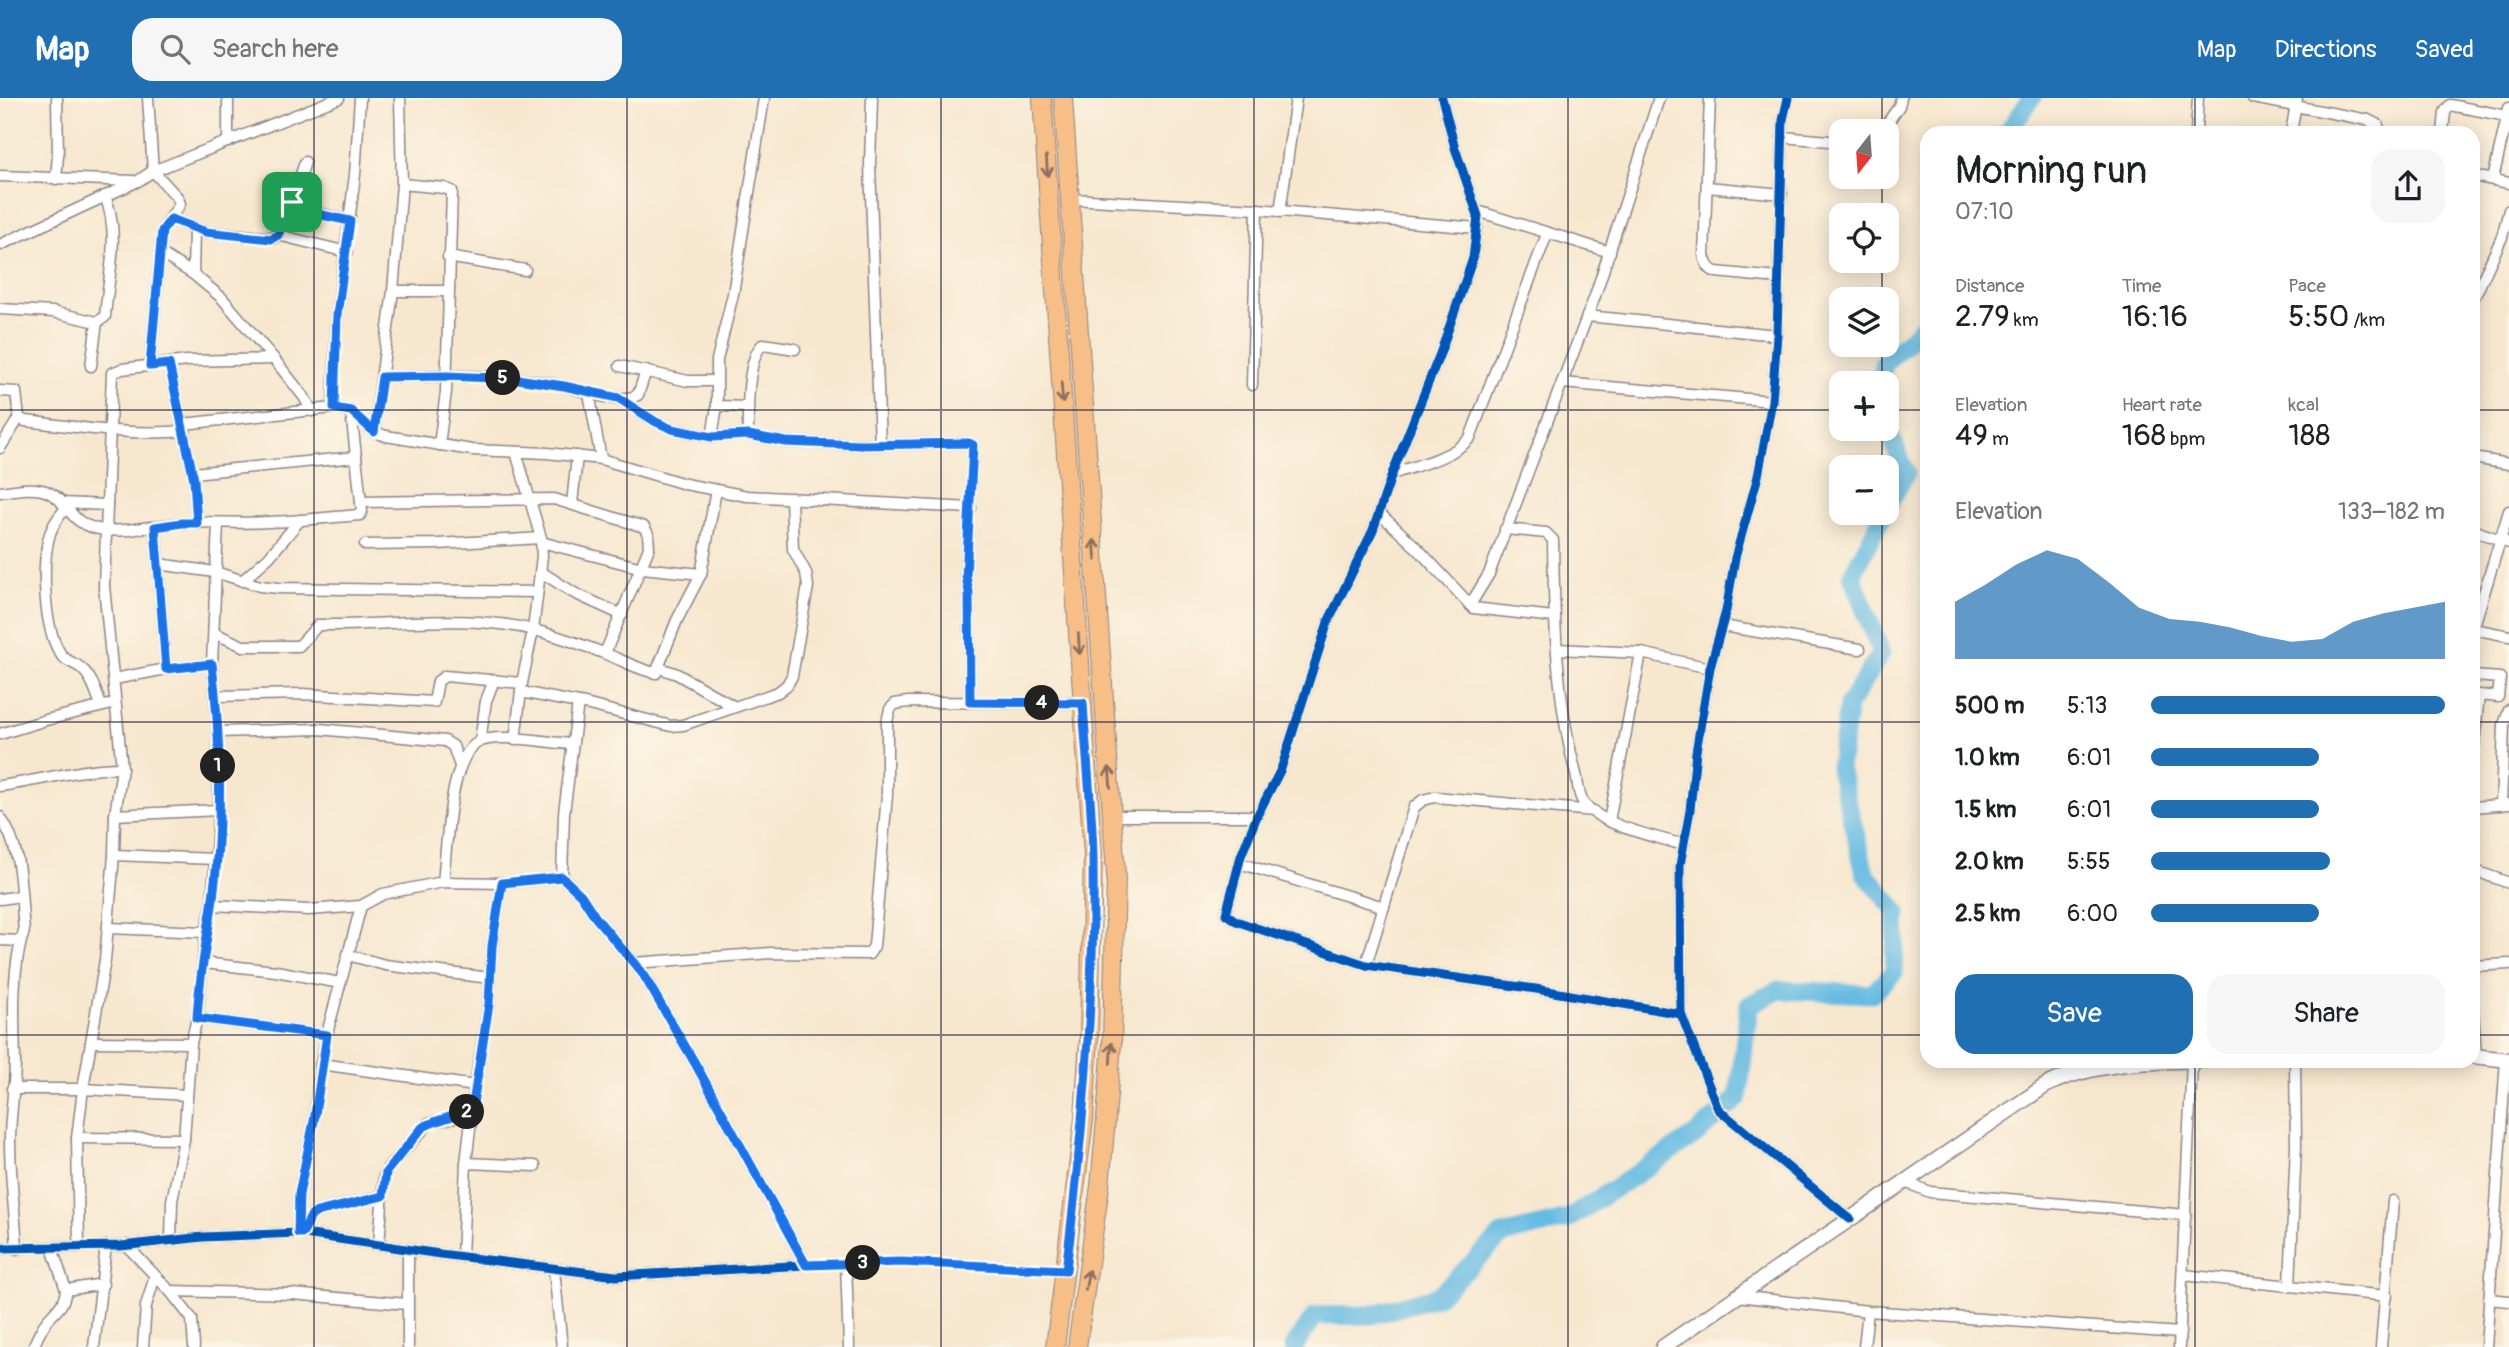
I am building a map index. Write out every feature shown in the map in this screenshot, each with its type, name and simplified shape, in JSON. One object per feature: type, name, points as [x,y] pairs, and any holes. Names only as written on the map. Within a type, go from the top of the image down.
[{"type":"main road","points":[[1042,98],[1093,855],[1089,1037],[1084,1119],[1055,1347]]},
{"type":"main road","points":[[1063,98],[1116,875],[1112,1043],[1100,1186],[1077,1347]]},
{"type":"street","points":[[55,179],[58,155],[57,98]]},
{"type":"street","points":[[148,98],[153,171],[178,198],[178,208],[162,231],[150,366]]},
{"type":"street","points":[[228,98],[228,142]]},
{"type":"street","points":[[0,245],[138,181],[153,171],[339,98]]},
{"type":"street","points":[[334,408],[337,315],[347,252],[360,98]]},
{"type":"street","points":[[374,432],[393,291],[402,184],[400,98]]},
{"type":"street","points":[[712,437],[717,406],[717,360],[733,294],[764,98]]},
{"type":"street","points":[[872,98],[870,165],[880,445]]},
{"type":"street","points":[[1280,212],[1296,98]]},
{"type":"street","points":[[1442,98],[1455,148],[1477,211],[1473,258],[1441,351],[1379,513],[1333,609],[1281,769],[1257,816],[1239,863],[1226,914],[1229,918],[1366,965],[1536,989],[1681,1014]]},
{"type":"street","points":[[1470,605],[1489,574],[1587,316],[1659,98]]},
{"type":"street","points":[[1710,98],[1704,256],[1710,270],[1778,278]]},
{"type":"street","points":[[1788,98],[1782,136],[1777,335],[1772,401],[1758,476],[1735,558],[1722,626],[1710,668],[1696,751],[1690,810],[1680,865],[1681,1014],[1721,1111],[1850,1219]]},
{"type":"street","points":[[1890,119],[1901,98]]},
{"type":"street","points":[[2196,126],[2198,98]]},
{"type":"street","points":[[2253,98],[2296,102],[2368,120],[2378,126]]},
{"type":"street","points":[[2292,126],[2296,102]]},
{"type":"street","points":[[2444,126],[2448,108],[2462,102],[2508,112],[2493,180]]},
{"type":"street","points":[[1782,136],[1829,141]]},
{"type":"street","points":[[171,219],[194,229],[271,239],[278,235],[305,162]]},
{"type":"street","points":[[0,187],[4,176],[138,181]]},
{"type":"street","points":[[2480,177],[2509,183]]},
{"type":"street","points":[[402,184],[452,191],[446,376],[439,445]]},
{"type":"street","points":[[1707,187],[1782,194]]},
{"type":"street","points":[[0,309],[53,312],[97,322],[105,317],[114,230],[105,196]]},
{"type":"street","points":[[1071,199],[1257,209],[1477,229]]},
{"type":"street","points":[[292,202],[317,214],[350,221]]},
{"type":"street","points":[[1252,385],[1257,209]]},
{"type":"street","points":[[2480,285],[2502,237],[2509,210]]},
{"type":"street","points":[[1477,211],[1610,252]]},
{"type":"street","points":[[193,274],[194,229]]},
{"type":"street","points":[[1392,474],[1464,445],[1470,438],[1547,234]]},
{"type":"street","points":[[278,235],[347,252]]},
{"type":"street","points":[[160,253],[193,274],[222,298],[274,359],[312,411]]},
{"type":"street","points":[[448,257],[524,270]]},
{"type":"street","points":[[393,291],[447,291]]},
{"type":"street","points":[[1587,316],[1777,335]]},
{"type":"street","points":[[90,366],[97,322]]},
{"type":"street","points":[[748,435],[747,407],[755,356],[760,346],[768,344],[795,349]]},
{"type":"street","points":[[79,1247],[77,1138],[108,928],[115,815],[122,768],[104,586],[113,372],[187,361],[274,359]]},
{"type":"street","points":[[169,364],[193,473],[197,523]]},
{"type":"street","points":[[620,366],[688,381],[715,381]]},
{"type":"street","points":[[382,377],[517,379],[618,398],[637,396],[646,371]]},
{"type":"street","points":[[1562,383],[1772,401]]},
{"type":"street","points":[[0,391],[16,392],[19,418],[0,448]]},
{"type":"street","points":[[589,393],[601,459]]},
{"type":"street","points":[[618,398],[672,429],[712,437],[748,435],[786,442],[973,445],[966,576],[969,592],[970,702]]},
{"type":"street","points":[[717,406],[747,407]]},
{"type":"street","points":[[19,418],[25,421],[111,431],[161,433],[184,427],[334,408],[351,411],[374,432],[386,436],[472,450],[601,459],[685,484],[747,496],[971,508]]},
{"type":"street","points":[[0,492],[38,490],[49,493],[83,525],[105,530],[182,523],[300,520],[360,515],[361,502],[351,411]]},
{"type":"street","points":[[515,740],[541,572],[541,540],[516,452]]},
{"type":"street","points":[[572,504],[578,456]]},
{"type":"street","points":[[193,473],[356,457]]},
{"type":"street","points":[[2480,459],[2509,464]]},
{"type":"street","points":[[214,633],[243,646],[278,647],[303,644],[318,625],[461,622],[533,630],[605,653],[654,674],[660,668],[677,620],[701,574],[716,489]]},
{"type":"street","points":[[216,696],[302,694],[434,702],[438,681],[445,676],[494,680],[671,726],[778,692],[788,685],[792,676],[807,586],[806,573],[793,549],[791,498]]},
{"type":"street","points":[[361,502],[554,499],[644,527],[650,539],[642,568],[605,653]]},
{"type":"street","points":[[64,506],[107,505]]},
{"type":"street","points":[[64,506],[48,540],[45,594],[50,627],[62,657],[82,669],[97,691],[101,706]]},
{"type":"street","points":[[2480,610],[2505,541],[2509,510]]},
{"type":"street","points":[[1379,513],[1417,548],[1473,608],[1554,617]]},
{"type":"street","points":[[242,581],[269,557],[300,520]]},
{"type":"street","points":[[171,1240],[175,1177],[181,1166],[184,1139],[191,1043],[197,1018],[206,932],[212,905],[219,810],[218,732],[212,664],[218,523]]},
{"type":"street","points":[[155,527],[166,669]]},
{"type":"street","points":[[1505,529],[1546,533],[1553,540],[1557,649],[1569,751],[1582,801],[1609,821],[1684,845]]},
{"type":"street","points":[[2480,532],[2505,541]]},
{"type":"street","points":[[365,545],[541,540],[642,568],[701,574]]},
{"type":"street","points":[[158,564],[215,572],[260,586],[279,588],[537,592]]},
{"type":"street","points":[[541,572],[574,593],[622,615]]},
{"type":"street","points":[[1722,626],[1860,649]]},
{"type":"street","points":[[2480,630],[2509,636]]},
{"type":"street","points":[[1557,649],[1641,653],[1710,668]]},
{"type":"street","points":[[1609,821],[1641,653]]},
{"type":"street","points":[[114,678],[212,664]]},
{"type":"street","points":[[660,668],[677,674],[733,706]]},
{"type":"street","points":[[2480,677],[2500,678],[2498,697],[2480,695]]},
{"type":"street","points":[[480,741],[483,716],[494,680]]},
{"type":"street","points":[[634,963],[771,953],[869,954],[874,946],[887,795],[887,722],[890,709],[895,704],[908,702],[1083,703]]},
{"type":"street","points":[[578,703],[564,813],[562,877],[581,895],[596,918],[634,963],[696,1065],[806,1265]]},
{"type":"street","points":[[0,734],[114,704]]},
{"type":"street","points":[[2480,806],[2505,804],[2504,725],[2509,710]]},
{"type":"street","points":[[218,732],[319,729],[445,741],[453,746],[460,766]]},
{"type":"street","points":[[443,882],[450,807],[460,766],[468,750],[480,741],[497,738],[572,744]]},
{"type":"street","points":[[0,786],[40,781],[76,771],[122,768]]},
{"type":"street","points":[[1366,965],[1414,807],[1423,800],[1435,797],[1594,811]]},
{"type":"street","points":[[115,815],[219,810]]},
{"type":"street","points":[[1113,816],[1257,816]]},
{"type":"street","points":[[0,817],[11,832],[24,931],[20,941],[13,1026],[15,1063],[10,1145],[17,1249]]},
{"type":"street","points":[[114,855],[215,859]]},
{"type":"street","points":[[1239,863],[1384,907]]},
{"type":"street","points":[[2480,873],[2509,883]]},
{"type":"street","points":[[212,905],[309,910],[361,906],[383,894],[443,882],[502,883],[562,877]]},
{"type":"street","points":[[462,1257],[466,1163],[475,1086],[489,1004],[502,883]]},
{"type":"street","points":[[0,899],[20,895]]},
{"type":"street","points":[[300,1233],[298,1203],[314,1121],[321,1064],[361,906]]},
{"type":"street","points":[[108,928],[206,932]]},
{"type":"street","points":[[0,940],[20,941]]},
{"type":"street","points":[[348,955],[404,968],[490,978]]},
{"type":"street","points":[[204,963],[276,971],[340,983]]},
{"type":"street","points":[[2480,966],[2509,964]]},
{"type":"street","points":[[197,1018],[327,1035]]},
{"type":"street","points":[[91,1042],[191,1043]]},
{"type":"street","points":[[2480,1058],[2507,1060],[2486,1347]]},
{"type":"street","points":[[321,1064],[475,1086]]},
{"type":"street","points":[[1663,1347],[2045,1086],[2066,1075],[2090,1068]]},
{"type":"street","points":[[2179,1347],[2192,1068]]},
{"type":"street","points":[[2290,1286],[2296,1144],[2295,1068]]},
{"type":"street","points":[[12,1089],[83,1089],[187,1095]]},
{"type":"street","points":[[379,1245],[386,1172],[422,1128],[429,1123],[472,1110]]},
{"type":"street","points":[[77,1138],[184,1139]]},
{"type":"street","points":[[466,1163],[536,1166]]},
{"type":"street","points":[[1905,1182],[1930,1192],[2186,1215]]},
{"type":"street","points":[[300,1233],[311,1216],[317,1212],[383,1196]]},
{"type":"street","points":[[2381,1347],[2393,1201]]},
{"type":"street","points":[[298,1203],[311,1216]]},
{"type":"street","points":[[0,1248],[126,1245],[300,1233],[554,1270],[616,1276],[901,1262],[1066,1270]]},
{"type":"street","points":[[126,1245],[170,1291],[192,1319],[194,1347]]},
{"type":"street","points":[[94,1347],[106,1246]]},
{"type":"street","points":[[33,1347],[45,1324],[61,1308],[66,1290],[52,1248]]},
{"type":"street","points":[[408,1250],[408,1347]]},
{"type":"street","points":[[846,1264],[849,1347]]},
{"type":"street","points":[[554,1270],[562,1347]]},
{"type":"street","points":[[2183,1275],[2387,1296]]},
{"type":"street","points":[[144,1347],[146,1306],[155,1276]]},
{"type":"street","points":[[66,1290],[103,1284]]},
{"type":"street","points":[[170,1291],[292,1294],[407,1304]]},
{"type":"street","points":[[1737,1297],[1868,1311],[2180,1333]]},
{"type":"street","points":[[2489,1299],[2509,1301]]},
{"type":"street","points":[[1864,1347],[1868,1311]]},
{"type":"waterway","points":[[2012,126],[2032,98]]},
{"type":"waterway","points":[[1883,371],[1883,364],[1920,330]]},
{"type":"waterway","points":[[1893,441],[1898,455]]},
{"type":"waterway","points":[[1899,456],[1906,473],[1899,485]]},
{"type":"waterway","points":[[1294,1347],[1315,1316],[1371,1315],[1438,1296],[1502,1235],[1568,1219],[1697,1134],[1738,1098],[1749,1005],[1779,990],[1872,994],[1894,972],[1897,912],[1865,873],[1839,768],[1848,706],[1881,653],[1852,575],[1878,525]]},
{"type":"cycle path","points":[[1442,98],[1455,148],[1478,216],[1473,258],[1373,530],[1328,622],[1281,769],[1257,816],[1241,856],[1226,914],[1236,921],[1366,965],[1536,989],[1681,1014]]},
{"type":"cycle path","points":[[1788,98],[1783,120],[1777,335],[1772,401],[1758,476],[1735,558],[1726,611],[1710,668],[1696,752],[1690,810],[1680,865],[1681,1014],[1718,1109],[1850,1219]]},
{"type":"cycle path","points":[[0,1248],[121,1246],[203,1237],[298,1233],[616,1276],[901,1262],[1066,1270]]},
{"type":"route","points":[[292,202],[317,214],[350,221],[337,315],[334,408],[351,411],[374,432],[382,377],[446,376],[517,379],[618,398],[672,429],[712,437],[748,435],[786,442],[861,445],[973,445],[975,448],[966,576],[969,592],[970,702],[1083,703],[1093,855],[1092,948],[1084,1119],[1066,1270],[901,1262],[806,1265],[643,974],[596,918],[581,895],[562,877],[502,883],[492,946],[489,1004],[472,1110],[429,1123],[422,1128],[386,1172],[383,1196],[317,1212],[311,1216],[303,1233],[298,1233],[299,1194],[314,1121],[327,1035],[197,1018],[206,932],[212,905],[219,810],[216,696],[212,664],[166,669],[155,527],[197,523],[194,480],[169,364],[150,366],[162,231],[171,219],[206,232],[271,239],[278,235],[292,202]]}]
